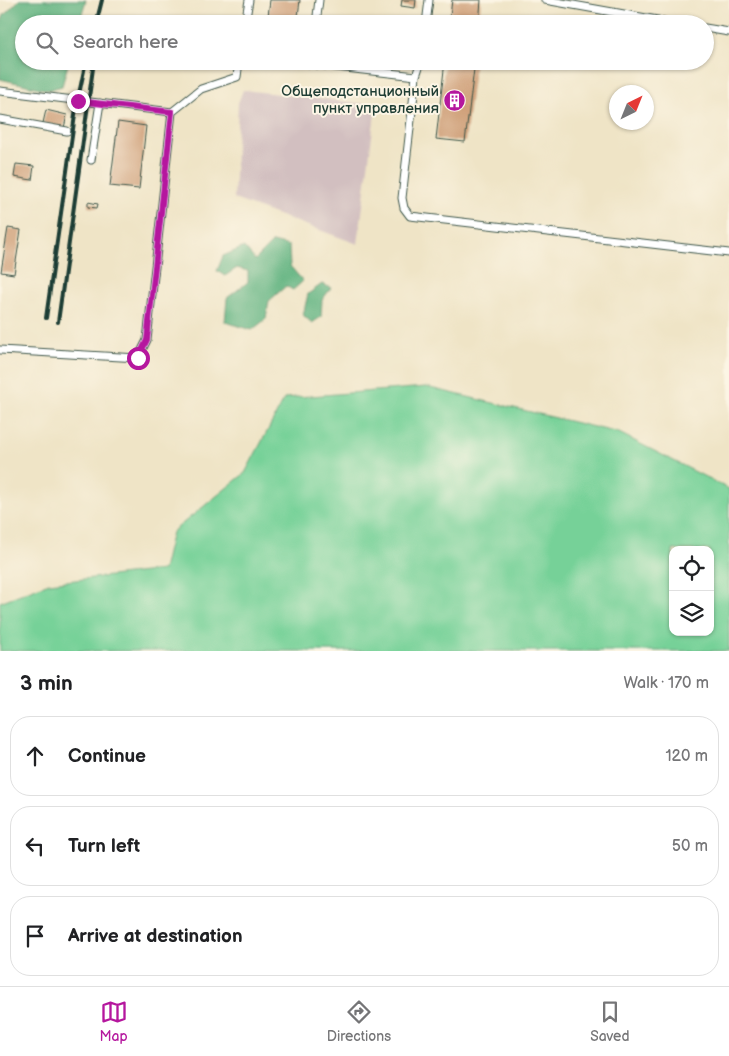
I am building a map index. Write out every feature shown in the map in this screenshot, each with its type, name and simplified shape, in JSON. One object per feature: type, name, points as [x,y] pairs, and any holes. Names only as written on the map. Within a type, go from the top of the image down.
[{"type":"lane","points":[[246,15],[249,0]]},
{"type":"lane","points":[[317,15],[319,0]]},
{"type":"lane","points":[[427,15],[429,0]]},
{"type":"lane","points":[[545,0],[629,15]]},
{"type":"lane","points":[[714,30],[729,32]]},
{"type":"lane","points":[[0,350],[138,358],[147,340],[172,112],[201,88],[237,77],[238,70]]},
{"type":"lane","points":[[363,70],[416,76]]},
{"type":"lane","points":[[418,70],[402,198],[404,208],[410,216],[729,253]]},
{"type":"lane","points":[[0,91],[172,112]]},
{"type":"lane","points":[[91,160],[100,103]]},
{"type":"lane","points":[[0,119],[67,131]]},
{"type":"shaded area","points":[[243,90],[376,105],[358,244],[234,199],[238,103]]},
{"type":"green space","points":[[19,0],[86,0],[82,15],[15,15],[15,70],[66,70],[62,86],[48,90],[0,79],[0,25],[4,15]]},
{"type":"green space","points":[[273,242],[289,246],[290,266],[303,281],[293,290],[286,286],[269,301],[266,319],[252,330],[225,322],[227,298],[248,282],[248,271],[237,268],[225,276],[217,271],[223,256],[244,247],[255,260]]},
{"type":"green space","points":[[322,284],[331,288],[322,300],[321,317],[312,323],[303,315],[308,294]]},
{"type":"green space","points":[[426,387],[619,433],[729,489],[729,651],[0,651],[0,602],[49,583],[163,570],[172,532],[245,473],[285,398]]},
{"type":"building","points":[[270,0],[300,0],[298,15],[268,15]]},
{"type":"building","points":[[402,0],[416,0],[415,8],[401,6]]},
{"type":"building","points":[[452,0],[481,0],[480,15],[450,15]]},
{"type":"building","name":"Общеподстанционный пункт управления","points":[[444,70],[474,70],[465,142],[436,139]]},
{"type":"building","points":[[46,110],[67,115],[64,128],[43,123]]},
{"type":"building","points":[[118,122],[146,126],[139,189],[110,186]]},
{"type":"building","points":[[16,164],[34,166],[32,180],[14,177]]},
{"type":"building","points":[[88,202],[98,204],[97,208],[88,207]]},
{"type":"building","points":[[8,228],[21,230],[14,274],[1,272]]},
{"type":"railway","points":[[98,15],[102,0]]},
{"type":"railway","points":[[46,318],[76,108],[84,70]]},
{"type":"railway","points":[[58,322],[93,70]]},
{"type":"place","name":"Общеподстанционный пункт управления","points":[[455,100]]},
{"type":"route","points":[[78,101],[172,112],[147,340],[138,358]]}]
